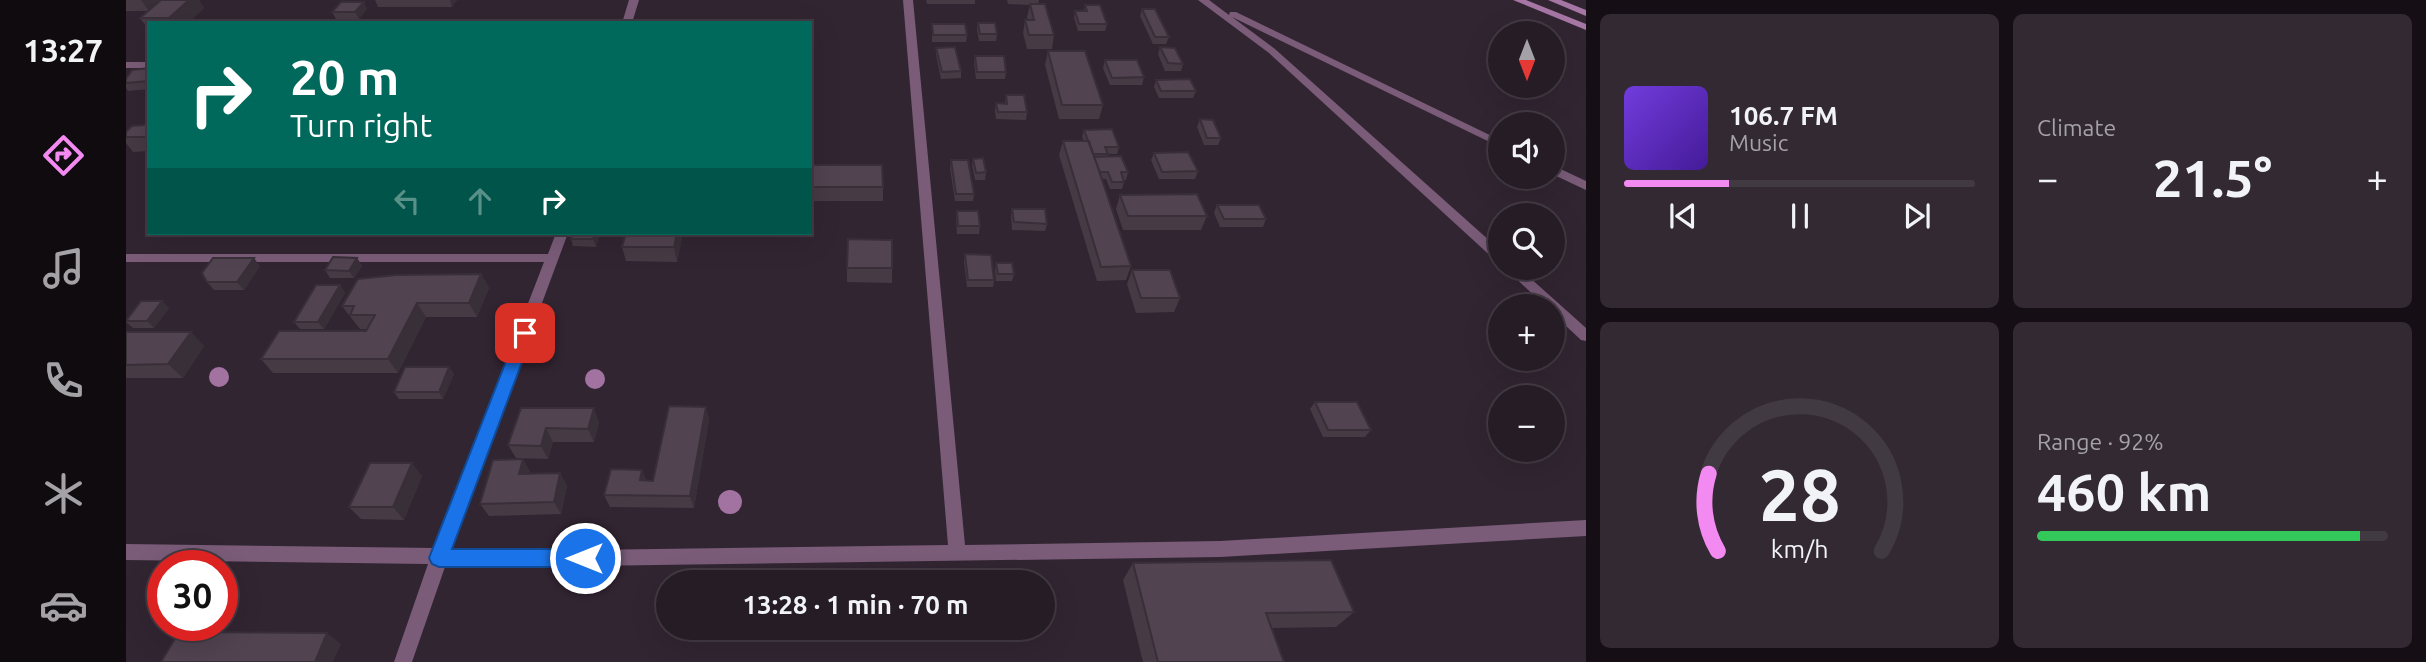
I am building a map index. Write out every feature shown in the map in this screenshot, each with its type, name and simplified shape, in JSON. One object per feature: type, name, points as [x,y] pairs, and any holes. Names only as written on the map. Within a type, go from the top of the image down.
[{"type":"main road","points":[[1518,0],[1586,27]]},
{"type":"main road","points":[[1553,0],[1586,13]]},
{"type":"street","points":[[628,21],[634,0]]},
{"type":"street","points":[[908,0],[957,552]]},
{"type":"street","points":[[1203,0],[1488,138]]},
{"type":"street","points":[[1203,0],[1272,51],[1488,246]]},
{"type":"street","points":[[126,65],[147,65]]},
{"type":"street","points":[[1565,176],[1586,186]]},
{"type":"street","points":[[403,662],[439,558],[561,235]]},
{"type":"street","points":[[126,258],[554,258]]},
{"type":"street","points":[[1524,280],[1586,336]]},
{"type":"street","points":[[126,552],[439,558],[1220,549],[1586,528]]},
{"type":"building","points":[[161,0],[189,0],[169,18],[140,18]]},
{"type":"building","points":[[341,2],[364,2],[355,12],[332,12]]},
{"type":"building","points":[[1030,4],[1045,4],[1054,35],[1029,35],[1025,20],[1034,20]]},
{"type":"building","points":[[1085,5],[1100,5],[1107,24],[1079,24],[1075,11],[1087,11]]},
{"type":"building","points":[[1142,9],[1155,9],[1169,37],[1155,37]]},
{"type":"building","points":[[978,23],[995,23],[997,34],[980,34]]},
{"type":"building","points":[[932,24],[965,24],[967,35],[933,35]]},
{"type":"building","points":[[955,47],[961,71],[942,72],[936,48]]},
{"type":"building","points":[[1160,47],[1175,48],[1183,64],[1168,63]]},
{"type":"building","points":[[1048,51],[1085,51],[1103,105],[1062,105]]},
{"type":"building","points":[[975,56],[1004,56],[1006,72],[977,72]]},
{"type":"building","points":[[1105,60],[1137,60],[1144,77],[1112,78]]},
{"type":"building","points":[[147,68],[147,81],[126,83],[132,70]]},
{"type":"building","points":[[1190,79],[1196,91],[1161,91],[1156,80]]},
{"type":"building","points":[[1006,95],[1024,95],[1027,112],[998,112],[996,103],[1007,104]]},
{"type":"building","points":[[1200,119],[1213,120],[1221,138],[1207,138]]},
{"type":"building","points":[[147,122],[147,137],[126,137],[126,132],[132,126],[144,125]]},
{"type":"building","points":[[1112,129],[1119,147],[1105,147],[1108,154],[1093,154],[1084,130]]},
{"type":"building","points":[[1063,141],[1089,141],[1131,266],[1101,267]]},
{"type":"building","points":[[1188,152],[1198,171],[1162,172],[1154,153]]},
{"type":"building","points":[[1121,156],[1128,172],[1121,172],[1124,182],[1112,182],[1108,172],[1100,172],[1094,157]]},
{"type":"building","points":[[983,158],[986,172],[976,173],[973,159]]},
{"type":"building","points":[[951,160],[968,160],[974,194],[956,194]]},
{"type":"building","points":[[812,165],[882,165],[883,187],[812,187]]},
{"type":"building","points":[[1197,194],[1207,216],[1128,216],[1120,195]]},
{"type":"building","points":[[1217,205],[1259,205],[1266,219],[1224,219]]},
{"type":"building","points":[[1012,209],[1045,209],[1047,224],[1014,222]]},
{"type":"building","points":[[957,211],[978,211],[980,226],[958,226]]},
{"type":"building","points":[[572,235],[594,235],[593,239],[571,239]]},
{"type":"building","points":[[625,235],[677,235],[674,247],[622,247]]},
{"type":"building","points":[[848,239],[892,240],[892,268],[847,268]]},
{"type":"building","points":[[965,254],[991,255],[994,280],[968,280]]},
{"type":"building","points":[[333,257],[357,258],[349,271],[325,270]]},
{"type":"building","points":[[213,258],[254,258],[237,282],[207,282],[202,273]]},
{"type":"building","points":[[996,263],[1012,263],[1014,274],[998,274]]},
{"type":"building","points":[[1132,270],[1170,270],[1180,298],[1141,298]]},
{"type":"building","points":[[481,274],[469,303],[417,303],[388,359],[261,359],[279,331],[366,331],[375,315],[350,315],[354,306],[342,306],[358,279],[396,275]]},
{"type":"building","points":[[316,285],[340,285],[318,322],[294,322]]},
{"type":"building","points":[[141,301],[162,301],[147,321],[126,321]]},
{"type":"building","points":[[126,332],[191,332],[168,364],[126,365]]},
{"type":"building","points":[[405,367],[449,367],[439,392],[394,392]]},
{"type":"building","points":[[1315,402],[1357,402],[1371,430],[1328,430]]},
{"type":"building","points":[[669,406],[706,407],[690,496],[604,495],[611,469],[642,470],[640,480],[653,481]]},
{"type":"building","points":[[521,408],[594,408],[588,429],[546,428],[541,446],[508,445]]},
{"type":"building","points":[[523,459],[519,474],[560,473],[554,502],[480,504],[493,460]]},
{"type":"building","points":[[370,463],[412,463],[393,507],[349,507]]},
{"type":"building","points":[[1331,560],[1354,612],[1266,613],[1284,662],[1158,662],[1133,563]]},
{"type":"building","points":[[238,632],[327,633],[315,662],[161,662],[174,641],[238,641]]},
{"type":"route","points":[[525,333],[439,558],[585,558]]}]
